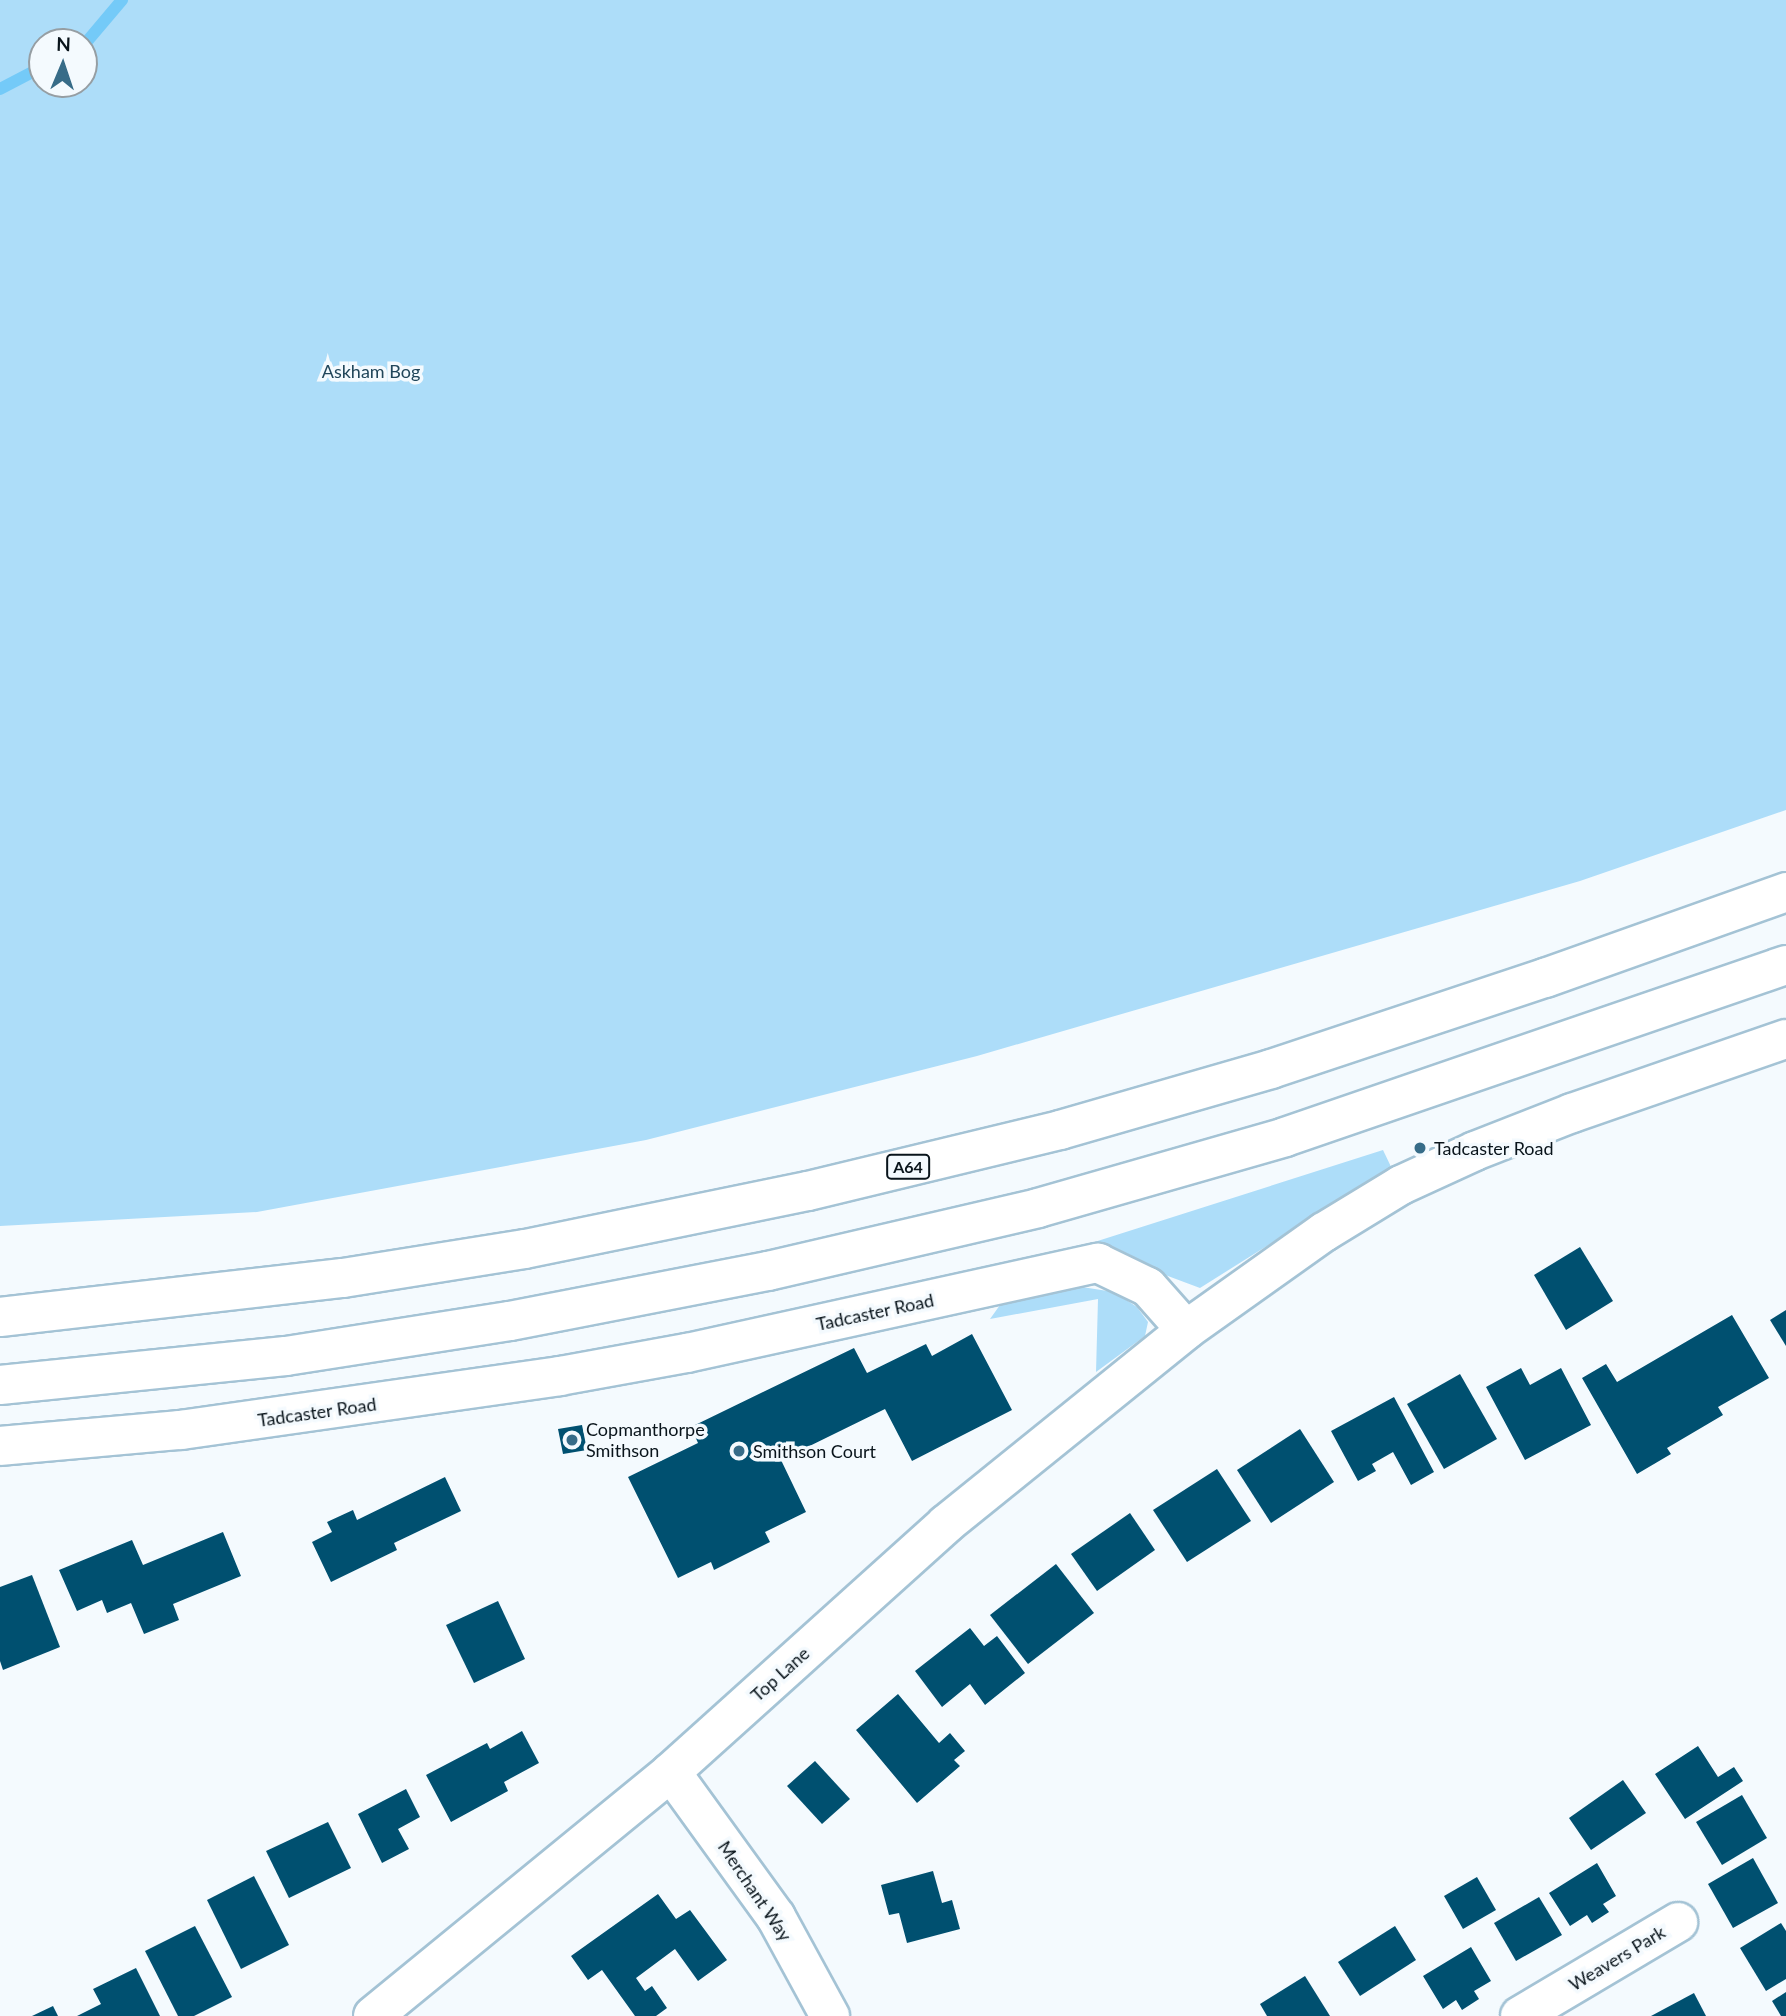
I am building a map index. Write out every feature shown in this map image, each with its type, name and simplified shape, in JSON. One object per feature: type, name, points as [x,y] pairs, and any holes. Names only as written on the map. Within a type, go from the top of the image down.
[{"type":"main road","name":"A64","points":[[0,1317],[369,1274],[525,1249],[835,1185],[1060,1130],[1271,1069],[1557,973],[1786,892]]},
{"type":"main road","points":[[0,1385],[286,1356],[510,1321],[768,1271],[1038,1208],[1285,1137],[1786,965]]},
{"type":"main road","points":[[1186,1330],[1324,1232],[1401,1185],[1475,1151],[1572,1112],[1786,1039]]},
{"type":"main road","name":"Tadcaster Road","points":[[0,1446],[181,1430],[560,1376],[687,1353],[1098,1263],[1147,1287],[1186,1330]]},
{"type":"main road","name":"Top Lane","points":[[373,2016],[671,1772],[946,1524],[1186,1330]]},
{"type":"main road","name":"Merchant Way","points":[[671,1772],[776,1917],[830,2016]]},
{"type":"main road","name":"Weavers Park","points":[[1520,2016],[1678,1922]]},
{"type":"green space","name":"Askham Bog","points":[[0,0],[1786,0],[1786,810],[1580,881],[977,1056],[646,1140],[257,1212],[0,1226]]},
{"type":"green space","points":[[1383,1150],[1394,1173],[1327,1208],[1200,1288],[1085,1245]]},
{"type":"green space","points":[[1082,1287],[1114,1292],[1137,1307],[1148,1322],[1145,1336],[1096,1372],[1098,1299],[990,1319],[1000,1305]]},
{"type":"building","points":[[1580,1247],[1613,1301],[1566,1330],[1534,1275]]},
{"type":"building","points":[[1786,1310],[1786,1346],[1770,1320]]},
{"type":"building","points":[[1732,1315],[1769,1378],[1718,1407],[1723,1415],[1667,1448],[1671,1454],[1637,1474],[1582,1378],[1606,1364],[1617,1382]]},
{"type":"building","name":"Smithson Court","points":[[972,1334],[1012,1410],[912,1461],[885,1409],[781,1460],[806,1512],[765,1532],[770,1542],[714,1570],[711,1562],[678,1578],[628,1477],[698,1443],[691,1427],[854,1348],[867,1373],[926,1344],[932,1356]]},
{"type":"building","points":[[1521,1368],[1530,1385],[1561,1368],[1591,1425],[1525,1460],[1486,1387]]},
{"type":"building","points":[[1460,1374],[1497,1439],[1444,1469],[1407,1404]]},
{"type":"building","points":[[1394,1397],[1434,1472],[1411,1485],[1393,1452],[1372,1464],[1376,1471],[1358,1481],[1331,1431]]},
{"type":"building","name":"Copmanthorpe Smithson","points":[[582,1425],[587,1450],[563,1454],[558,1429]]},
{"type":"building","points":[[1300,1429],[1334,1482],[1271,1523],[1237,1470]]},
{"type":"building","points":[[1217,1469],[1251,1521],[1187,1562],[1153,1510]]},
{"type":"building","points":[[445,1477],[461,1511],[394,1543],[397,1550],[331,1582],[312,1542],[332,1532],[327,1522],[353,1510],[357,1520]]},
{"type":"building","points":[[1130,1513],[1155,1550],[1097,1591],[1071,1554]]},
{"type":"building","points":[[223,1532],[241,1576],[173,1604],[179,1620],[144,1634],[131,1603],[107,1613],[102,1600],[77,1611],[59,1570],[132,1540],[143,1565]]},
{"type":"building","points":[[1056,1564],[1094,1613],[1028,1664],[990,1615]]},
{"type":"building","points":[[32,1575],[60,1647],[3,1670],[0,1661],[0,1587]]},
{"type":"building","points":[[498,1601],[525,1659],[474,1683],[446,1625]]},
{"type":"building","points":[[970,1628],[984,1646],[997,1636],[1025,1673],[985,1705],[970,1684],[942,1707],[915,1671]]},
{"type":"building","points":[[898,1694],[939,1743],[950,1733],[965,1751],[954,1760],[960,1766],[917,1803],[856,1730]]},
{"type":"building","points":[[522,1731],[539,1763],[504,1782],[508,1791],[451,1822],[426,1775],[487,1743],[490,1749]]},
{"type":"building","points":[[1698,1746],[1718,1777],[1734,1767],[1743,1781],[1685,1819],[1655,1774]]},
{"type":"building","points":[[815,1761],[850,1799],[822,1824],[787,1786]]},
{"type":"building","points":[[1623,1780],[1646,1813],[1591,1850],[1569,1818]]},
{"type":"building","points":[[406,1789],[420,1817],[398,1829],[409,1849],[382,1863],[358,1814]]},
{"type":"building","points":[[1742,1795],[1767,1838],[1722,1865],[1696,1822]]},
{"type":"building","points":[[328,1822],[351,1868],[289,1898],[266,1851]]},
{"type":"building","points":[[1753,1858],[1778,1903],[1733,1928],[1708,1884]]},
{"type":"building","points":[[1597,1863],[1616,1896],[1603,1904],[1609,1912],[1592,1923],[1587,1915],[1570,1926],[1549,1893]]},
{"type":"building","points":[[933,1871],[942,1903],[952,1900],[960,1929],[907,1943],[899,1913],[889,1915],[881,1885]]},
{"type":"building","points":[[254,1876],[289,1945],[241,1969],[207,1900]]},
{"type":"building","points":[[1477,1877],[1496,1910],[1463,1929],[1444,1896]]},
{"type":"building","points":[[658,1894],[676,1919],[690,1910],[727,1960],[698,1981],[675,1949],[636,1978],[645,1991],[652,1986],[667,2008],[656,2016],[635,2016],[602,1970],[588,1980],[571,1956]]},
{"type":"building","points":[[1539,1897],[1562,1935],[1516,1961],[1494,1923]]},
{"type":"building","points":[[1781,1923],[1786,1931],[1786,1979],[1766,1991],[1740,1948]]},
{"type":"building","points":[[195,1926],[232,1997],[194,2016],[178,2016],[145,1951]]},
{"type":"building","points":[[1395,1926],[1416,1960],[1360,1996],[1338,1962]]},
{"type":"building","points":[[1471,1947],[1491,1981],[1474,1991],[1479,1999],[1462,2010],[1456,2000],[1443,2009],[1423,1976]]},
{"type":"building","points":[[136,1968],[160,2016],[77,2016],[101,2004],[93,1989]]},
{"type":"building","points":[[1305,1976],[1330,2016],[1267,2016],[1260,2004]]},
{"type":"building","points":[[1786,1992],[1786,2016],[1781,2016],[1772,2001]]},
{"type":"building","points":[[1694,1993],[1706,2016],[1651,2016]]},
{"type":"building","points":[[53,2006],[58,2016],[32,2016]]},
{"type":"waterway","points":[[98,28],[122,0]]},
{"type":"waterway","points":[[0,89],[28,74]]},
{"type":"place","name":"Tadcaster Road","points":[[1420,1148]]},
{"type":"place","name":"Copmanthorpe Smithson","points":[[572,1440]]},
{"type":"place","name":"Smithson Court","points":[[739,1451]]}]
